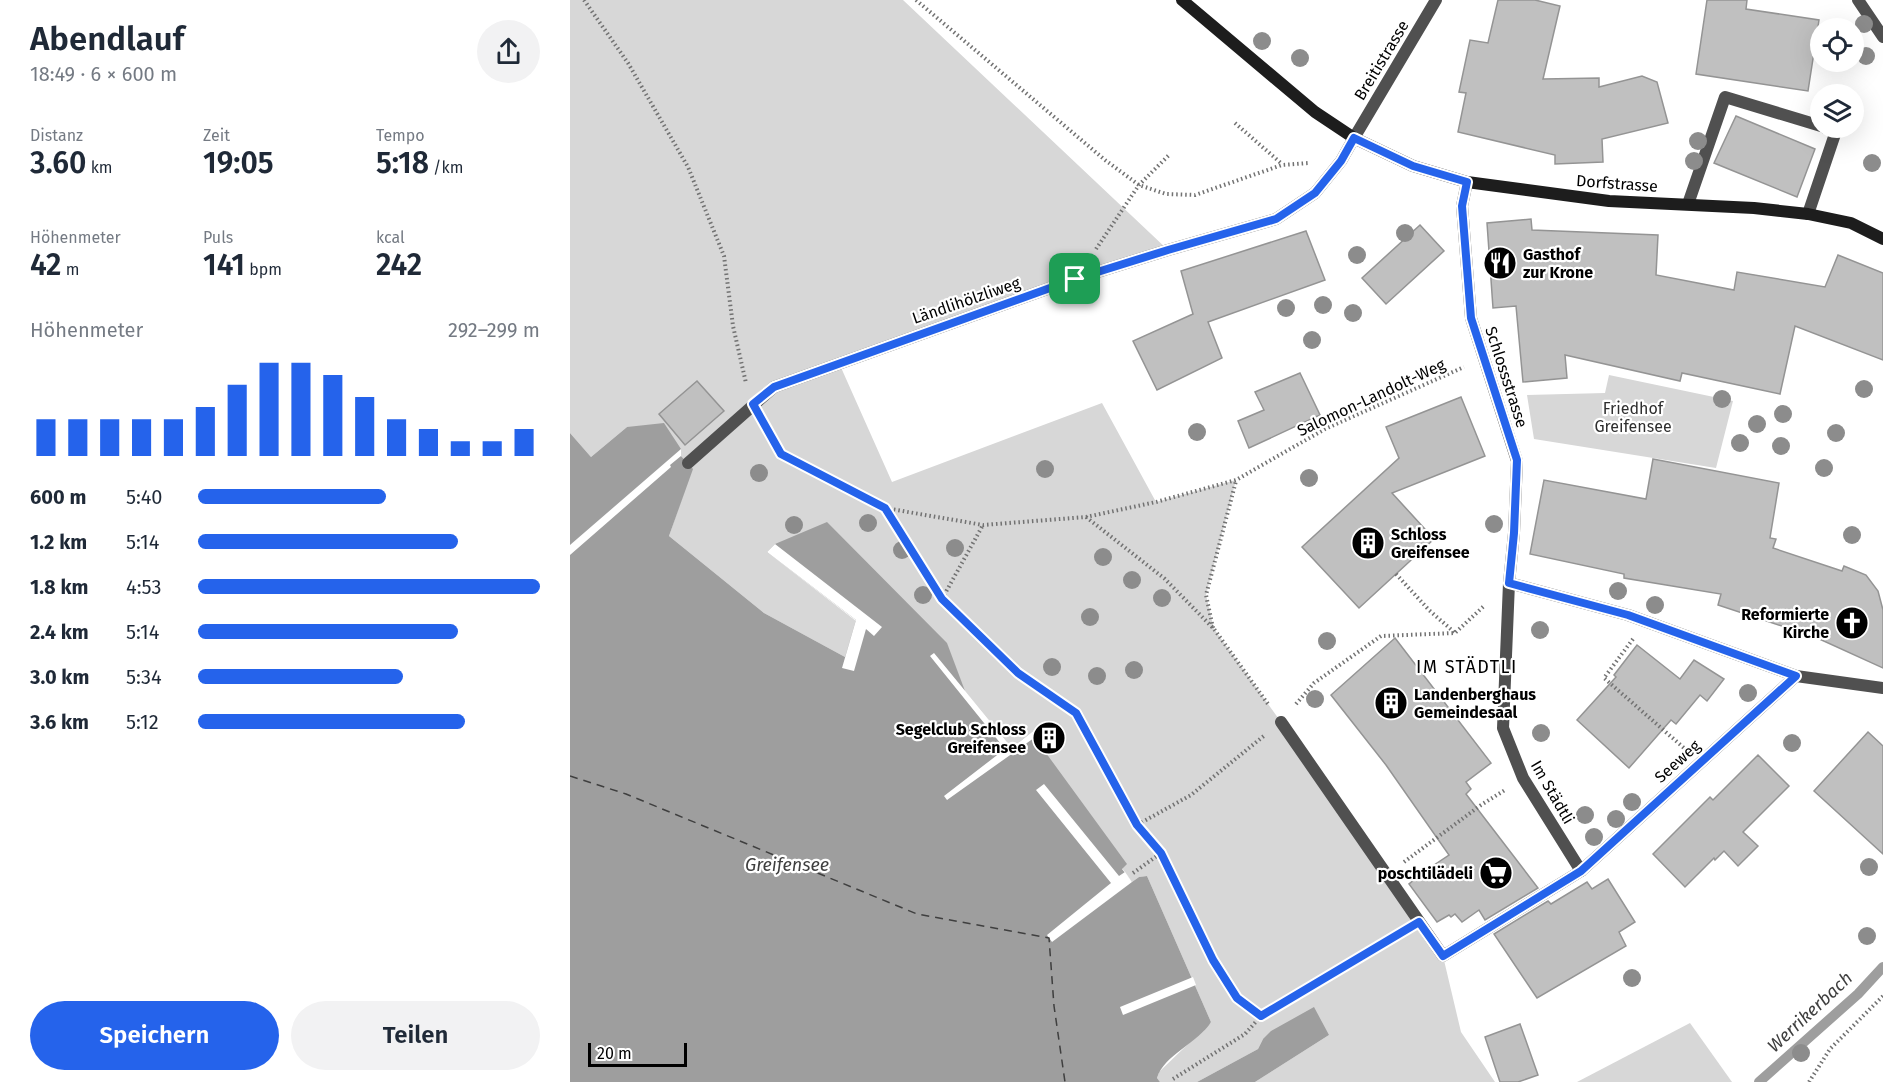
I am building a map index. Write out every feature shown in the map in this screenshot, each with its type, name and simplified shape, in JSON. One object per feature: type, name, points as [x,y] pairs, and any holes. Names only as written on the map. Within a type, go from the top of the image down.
[{"type":"street","name":"Dorfstrasse","points":[[1182,0],[1315,112],[1354,138],[1413,166],[1467,182],[1609,201],[1754,208],[1808,214],[1851,223],[1883,238]]},
{"type":"street","name":"Breitistrasse","points":[[1354,138],[1436,0]]},
{"type":"street","points":[[1858,0],[1883,37]]},
{"type":"street","points":[[1688,204],[1725,98],[1810,123]]},
{"type":"street","name":"Ländlihölzliweg","points":[[688,463],[774,387],[1075,279],[1276,219],[1315,193],[1341,161],[1354,138]]},
{"type":"street","points":[[1808,214],[1833,138]]},
{"type":"street","name":"Schlossstrasse","points":[[1467,182],[1462,206],[1471,318],[1517,460],[1509,583]]},
{"type":"street","points":[[1509,583],[1628,615],[1796,676],[1883,688]]},
{"type":"street","name":"Im Städtli","points":[[1509,583],[1503,728],[1523,778],[1581,871]]},
{"type":"street","name":"Seeweg","points":[[1419,922],[1443,956],[1581,871],[1796,676]]},
{"type":"street","points":[[1281,722],[1419,922]]},
{"type":"path","points":[[584,0],[628,63],[688,167],[724,256],[733,326],[746,385],[753,404],[781,454],[885,508],[942,599],[1018,673],[1076,713],[1137,825],[1161,853],[1213,960],[1237,998],[1261,1016]]},
{"type":"path","points":[[1235,123],[1282,165]]},
{"type":"path","points":[[1075,279],[1139,185],[1170,154]]},
{"type":"path","name":"Salomon-Landolt-Weg","points":[[885,508],[983,525],[1086,517],[1156,502],[1236,480],[1325,429],[1484,358]]},
{"type":"path","points":[[1214,629],[1206,595],[1236,480]]},
{"type":"path","points":[[1086,517],[1165,579],[1214,629],[1281,722]]},
{"type":"path","points":[[942,599],[983,525]]},
{"type":"path","points":[[1396,574],[1429,610],[1455,633]]},
{"type":"path","points":[[1137,825],[1191,795],[1281,722],[1314,683],[1381,636],[1455,633],[1509,583]]},
{"type":"path","points":[[1646,622],[1604,678],[1700,762]]},
{"type":"path","points":[[1387,874],[1481,805],[1523,778]]},
{"type":"path","points":[[1133,873],[1161,853]]},
{"type":"path","points":[[1173,1078],[1245,1034],[1261,1016],[1419,922]]},
{"type":"path","points":[[1809,1082],[1830,1049],[1883,996]]},
{"type":"green space","points":[[570,0],[903,0],[1168,250],[839,363],[892,482],[1102,403],[1156,502],[1236,480],[1206,595],[1214,629],[1443,956],[1461,1032],[1495,1082],[1255,1082],[1329,1035],[1263,1039],[1258,1049],[1197,1082],[1160,1082],[1157,1078],[1159,1072],[1211,1022],[1147,876],[1139,877],[1132,882],[1122,868],[1126,864],[1045,753],[1037,728],[1012,749],[965,691],[767,552],[856,621],[845,657],[764,613],[669,536],[692,469],[681,456],[627,427],[591,457],[570,433]]},
{"type":"green space","name":"Friedhof Greifensee","points":[[1609,375],[1733,401],[1716,468],[1534,439],[1527,395],[1605,393]]},
{"type":"green space","points":[[1690,1023],[1732,1082],[1577,1082]]},
{"type":"water","name":"Greifensee","points":[[664,423],[681,449],[681,456],[693,469],[669,536],[764,613],[845,657],[856,620],[767,552],[775,544],[827,522],[947,643],[965,691],[1012,748],[1037,728],[1051,747],[1046,753],[1127,864],[1122,869],[1132,882],[1139,877],[1147,876],[1211,1022],[1206,1029],[1167,1062],[1157,1078],[1160,1082],[570,1082],[570,433],[591,457],[627,427]]},
{"type":"water","points":[[1314,1007],[1329,1035],[1255,1082],[1197,1082],[1258,1049],[1263,1039],[1271,1031]]},
{"type":"pier","points":[[681,449],[681,456],[670,465],[671,467],[570,555],[570,545]]},
{"type":"pier","points":[[775,544],[882,627],[874,636],[866,629],[854,671],[842,668],[856,620],[767,552]]},
{"type":"pier","points":[[934,653],[1012,748],[1037,728],[1041,733],[947,800],[944,796],[1005,749],[930,656]]},
{"type":"pier","points":[[1044,784],[1119,876],[1125,872],[1132,882],[1052,942],[1047,935],[1111,883],[1036,790]]},
{"type":"pier","points":[[1193,977],[1196,985],[1123,1015],[1120,1007]]},
{"type":"building","points":[[1498,0],[1535,0],[1560,6],[1543,79],[1599,78],[1599,87],[1642,76],[1657,82],[1668,123],[1602,139],[1603,162],[1555,164],[1555,155],[1458,132],[1466,93],[1459,92],[1470,40],[1488,43]]},
{"type":"building","points":[[1707,0],[1747,0],[1746,9],[1810,19],[1811,72],[1808,91],[1696,74]]},
{"type":"building","points":[[1736,116],[1815,149],[1797,197],[1714,163]]},
{"type":"building","points":[[1531,219],[1532,230],[1658,235],[1656,275],[1734,290],[1737,272],[1825,287],[1838,255],[1883,273],[1883,360],[1795,326],[1780,394],[1682,373],[1680,381],[1565,355],[1567,378],[1523,382],[1516,306],[1493,308],[1487,223]]},
{"type":"building","points":[[1420,225],[1444,251],[1386,304],[1362,278]]},
{"type":"building","points":[[1306,231],[1325,280],[1208,322],[1222,358],[1157,390],[1133,341],[1193,314],[1181,271]]},
{"type":"building","points":[[1300,373],[1320,415],[1249,448],[1238,421],[1264,410],[1255,392]]},
{"type":"building","points":[[697,381],[724,411],[685,445],[659,414]]},
{"type":"building","points":[[1461,397],[1485,456],[1392,493],[1434,539],[1359,608],[1302,547],[1399,458],[1386,427]]},
{"type":"building","points":[[1653,459],[1779,483],[1770,538],[1776,539],[1773,548],[1842,571],[1844,566],[1866,575],[1878,591],[1883,610],[1883,668],[1815,637],[1718,605],[1721,594],[1624,578],[1624,574],[1530,554],[1544,480],[1646,499]]},
{"type":"building","points":[[1395,638],[1491,763],[1466,782],[1471,789],[1466,794],[1538,888],[1485,920],[1479,910],[1462,922],[1455,914],[1437,922],[1409,884],[1449,855],[1386,765],[1331,695]]},
{"type":"building","points":[[1637,645],[1680,679],[1694,660],[1724,679],[1707,701],[1700,695],[1676,724],[1671,720],[1629,768],[1577,720],[1616,677],[1614,675]]},
{"type":"building","points":[[1868,732],[1883,746],[1883,854],[1814,791]]},
{"type":"building","points":[[1758,755],[1789,786],[1743,832],[1758,846],[1738,866],[1724,851],[1685,887],[1653,854],[1710,797],[1713,800]]},
{"type":"building","points":[[1608,879],[1635,922],[1619,932],[1626,946],[1537,998],[1494,934],[1548,901],[1551,904],[1587,882],[1592,889]]},
{"type":"building","points":[[1520,1024],[1538,1075],[1518,1082],[1500,1082],[1485,1037]]},
{"type":"waterway","name":"Werrikerbach","points":[[1759,1082],[1858,994],[1883,967]]},
{"type":"ferry route","points":[[570,776],[626,794],[917,914],[1049,938],[1054,1006],[1065,1082]]},
{"type":"place","name":"Gasthof zur Krone","points":[[1500,263]]},
{"type":"place","name":"Schloss Greifensee","points":[[1368,543]]},
{"type":"place","name":"Reformierte Kirche","points":[[1852,623]]},
{"type":"place","name":"Landenberghaus Gemeindesaal","points":[[1391,703]]},
{"type":"place","name":"Segelclub Schloss Greifensee","points":[[1049,738]]},
{"type":"place","name":"poschtilädeli","points":[[1496,873]]},
{"type":"district","name":"IM STÄDTLI","points":[[1467,667]]},
{"type":"route","points":[[1354,138],[1413,166],[1467,182],[1462,206],[1471,318],[1517,460],[1509,583],[1628,615],[1796,676],[1581,871],[1443,956],[1419,922],[1261,1016],[1237,998],[1213,960],[1161,853],[1137,825],[1076,713],[1018,673],[942,599],[885,508],[781,454],[753,404],[774,387],[1075,279],[1276,219],[1315,193],[1341,161],[1354,138]]}]
